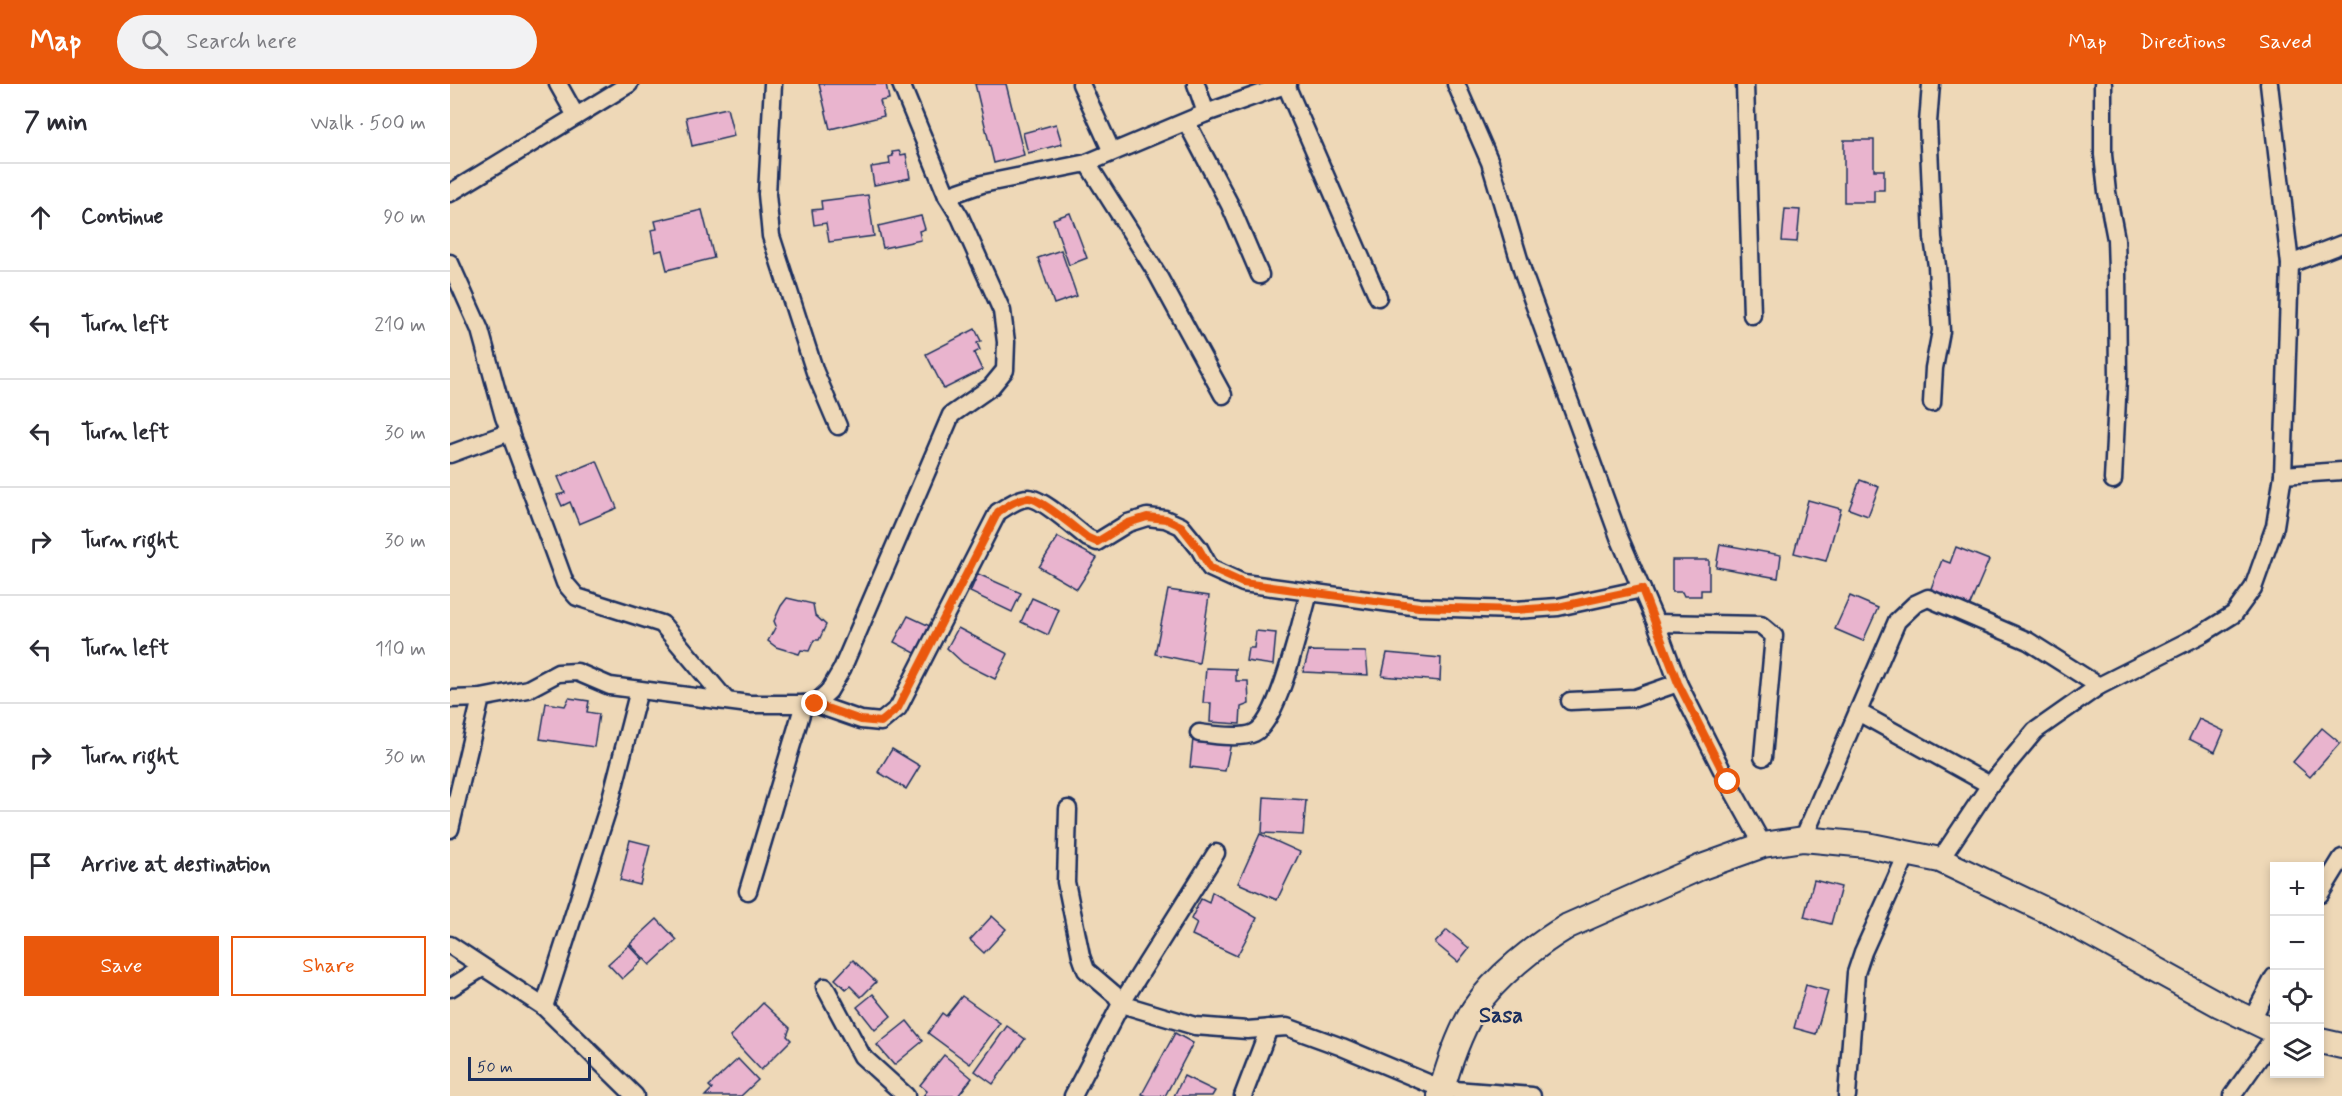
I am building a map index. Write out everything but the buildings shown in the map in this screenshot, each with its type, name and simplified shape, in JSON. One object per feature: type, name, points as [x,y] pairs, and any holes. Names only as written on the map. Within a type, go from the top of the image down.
[{"type":"street","points":[[558,84],[576,116]]},
{"type":"street","points":[[450,193],[629,84]]},
{"type":"street","points":[[773,84],[767,194],[771,236],[815,372],[838,426]]},
{"type":"street","points":[[748,891],[809,704],[829,691],[842,669],[951,415],[991,387],[1005,370],[1006,342],[1002,311],[960,217],[947,196],[901,84]]},
{"type":"street","points":[[1081,84],[1112,152]]},
{"type":"street","points":[[1196,84],[1206,113]]},
{"type":"street","points":[[947,196],[982,184],[1087,163],[1187,123],[1206,113],[1287,84],[1378,297]]},
{"type":"street","points":[[1456,84],[1490,162],[1524,276],[1602,494],[1656,623],[1678,683],[1728,782],[1763,844]]},
{"type":"street","points":[[1745,84],[1752,315]]},
{"type":"street","points":[[1931,84],[1928,123],[1933,238],[1941,331],[1934,368],[1932,403]]},
{"type":"street","points":[[2103,84],[2103,155],[2116,239],[2117,271],[2118,378],[2113,480]]},
{"type":"street","points":[[1940,860],[1990,785],[2036,731],[2099,686],[2202,634],[2234,614],[2253,588],[2275,526],[2283,475],[2290,264],[2269,84]]},
{"type":"street","points":[[1187,123],[1230,205],[1260,275]]},
{"type":"street","points":[[1087,163],[1156,272],[1223,395]]},
{"type":"street","points":[[2290,264],[2342,244]]},
{"type":"street","points":[[450,263],[480,330],[510,432],[565,583],[577,597],[662,624],[726,700]]},
{"type":"street","points":[[450,454],[510,432]]},
{"type":"street","points":[[2283,475],[2342,471]]},
{"type":"street","points":[[450,699],[481,698],[528,689],[558,673],[577,672],[610,686],[749,704],[809,704],[861,720],[881,722],[898,708],[998,512],[1028,498],[1040,501],[1088,538],[1097,542],[1128,523],[1147,517],[1166,519],[1181,526],[1210,568],[1223,575],[1243,583],[1309,593],[1419,607],[1515,610],[1558,607],[1642,589]]},
{"type":"street","points":[[1199,733],[1226,736],[1255,733],[1267,721],[1286,673],[1309,593]]},
{"type":"street","points":[[1803,839],[1898,621],[1915,604],[1928,598],[2028,641],[2099,686]]},
{"type":"street","points":[[1656,623],[1761,625],[1774,636],[1762,757]]},
{"type":"street","points":[[1570,701],[1635,698],[1678,683]]},
{"type":"street","points":[[544,1007],[610,802],[639,690]]},
{"type":"street","points":[[450,829],[481,698]]},
{"type":"street","points":[[1858,712],[1990,785]]},
{"type":"street","points":[[1068,809],[1066,882],[1081,956],[1086,970],[1114,994],[1121,1004],[1195,1026],[1247,1030],[1287,1027],[1342,1047],[1441,1092],[1532,1096]]},
{"type":"street","points":[[1441,1092],[1454,1050],[1475,1009],[1524,956],[1568,926],[1699,868],[1763,844],[1803,839],[1867,845],[1940,860],[2060,917],[2270,1029]]},
{"type":"street","points":[[1847,1096],[1857,973],[1863,952],[1908,852]]},
{"type":"street","points":[[1073,1096],[1121,1004],[1216,853]]},
{"type":"street","points":[[2324,886],[2342,858]]},
{"type":"street","points":[[450,945],[544,1007],[635,1096]]},
{"type":"street","points":[[450,988],[482,968]]},
{"type":"street","points":[[2251,1021],[2270,985]]},
{"type":"street","points":[[825,987],[862,1056],[906,1096]]},
{"type":"street","points":[[1243,1096],[1269,1028]]},
{"type":"street","points":[[2324,1042],[2342,1046]]},
{"type":"street","points":[[2232,1096],[2270,1043]]},
{"type":"district","name":"Sasa","points":[[1501,1016]]},
{"type":"route","points":[[815,704],[861,720],[881,722],[898,708],[998,512],[1028,498],[1040,501],[1088,538],[1097,542],[1128,523],[1147,517],[1166,519],[1181,526],[1210,568],[1243,583],[1419,607],[1515,610],[1558,607],[1642,589],[1678,683],[1728,782]]}]
